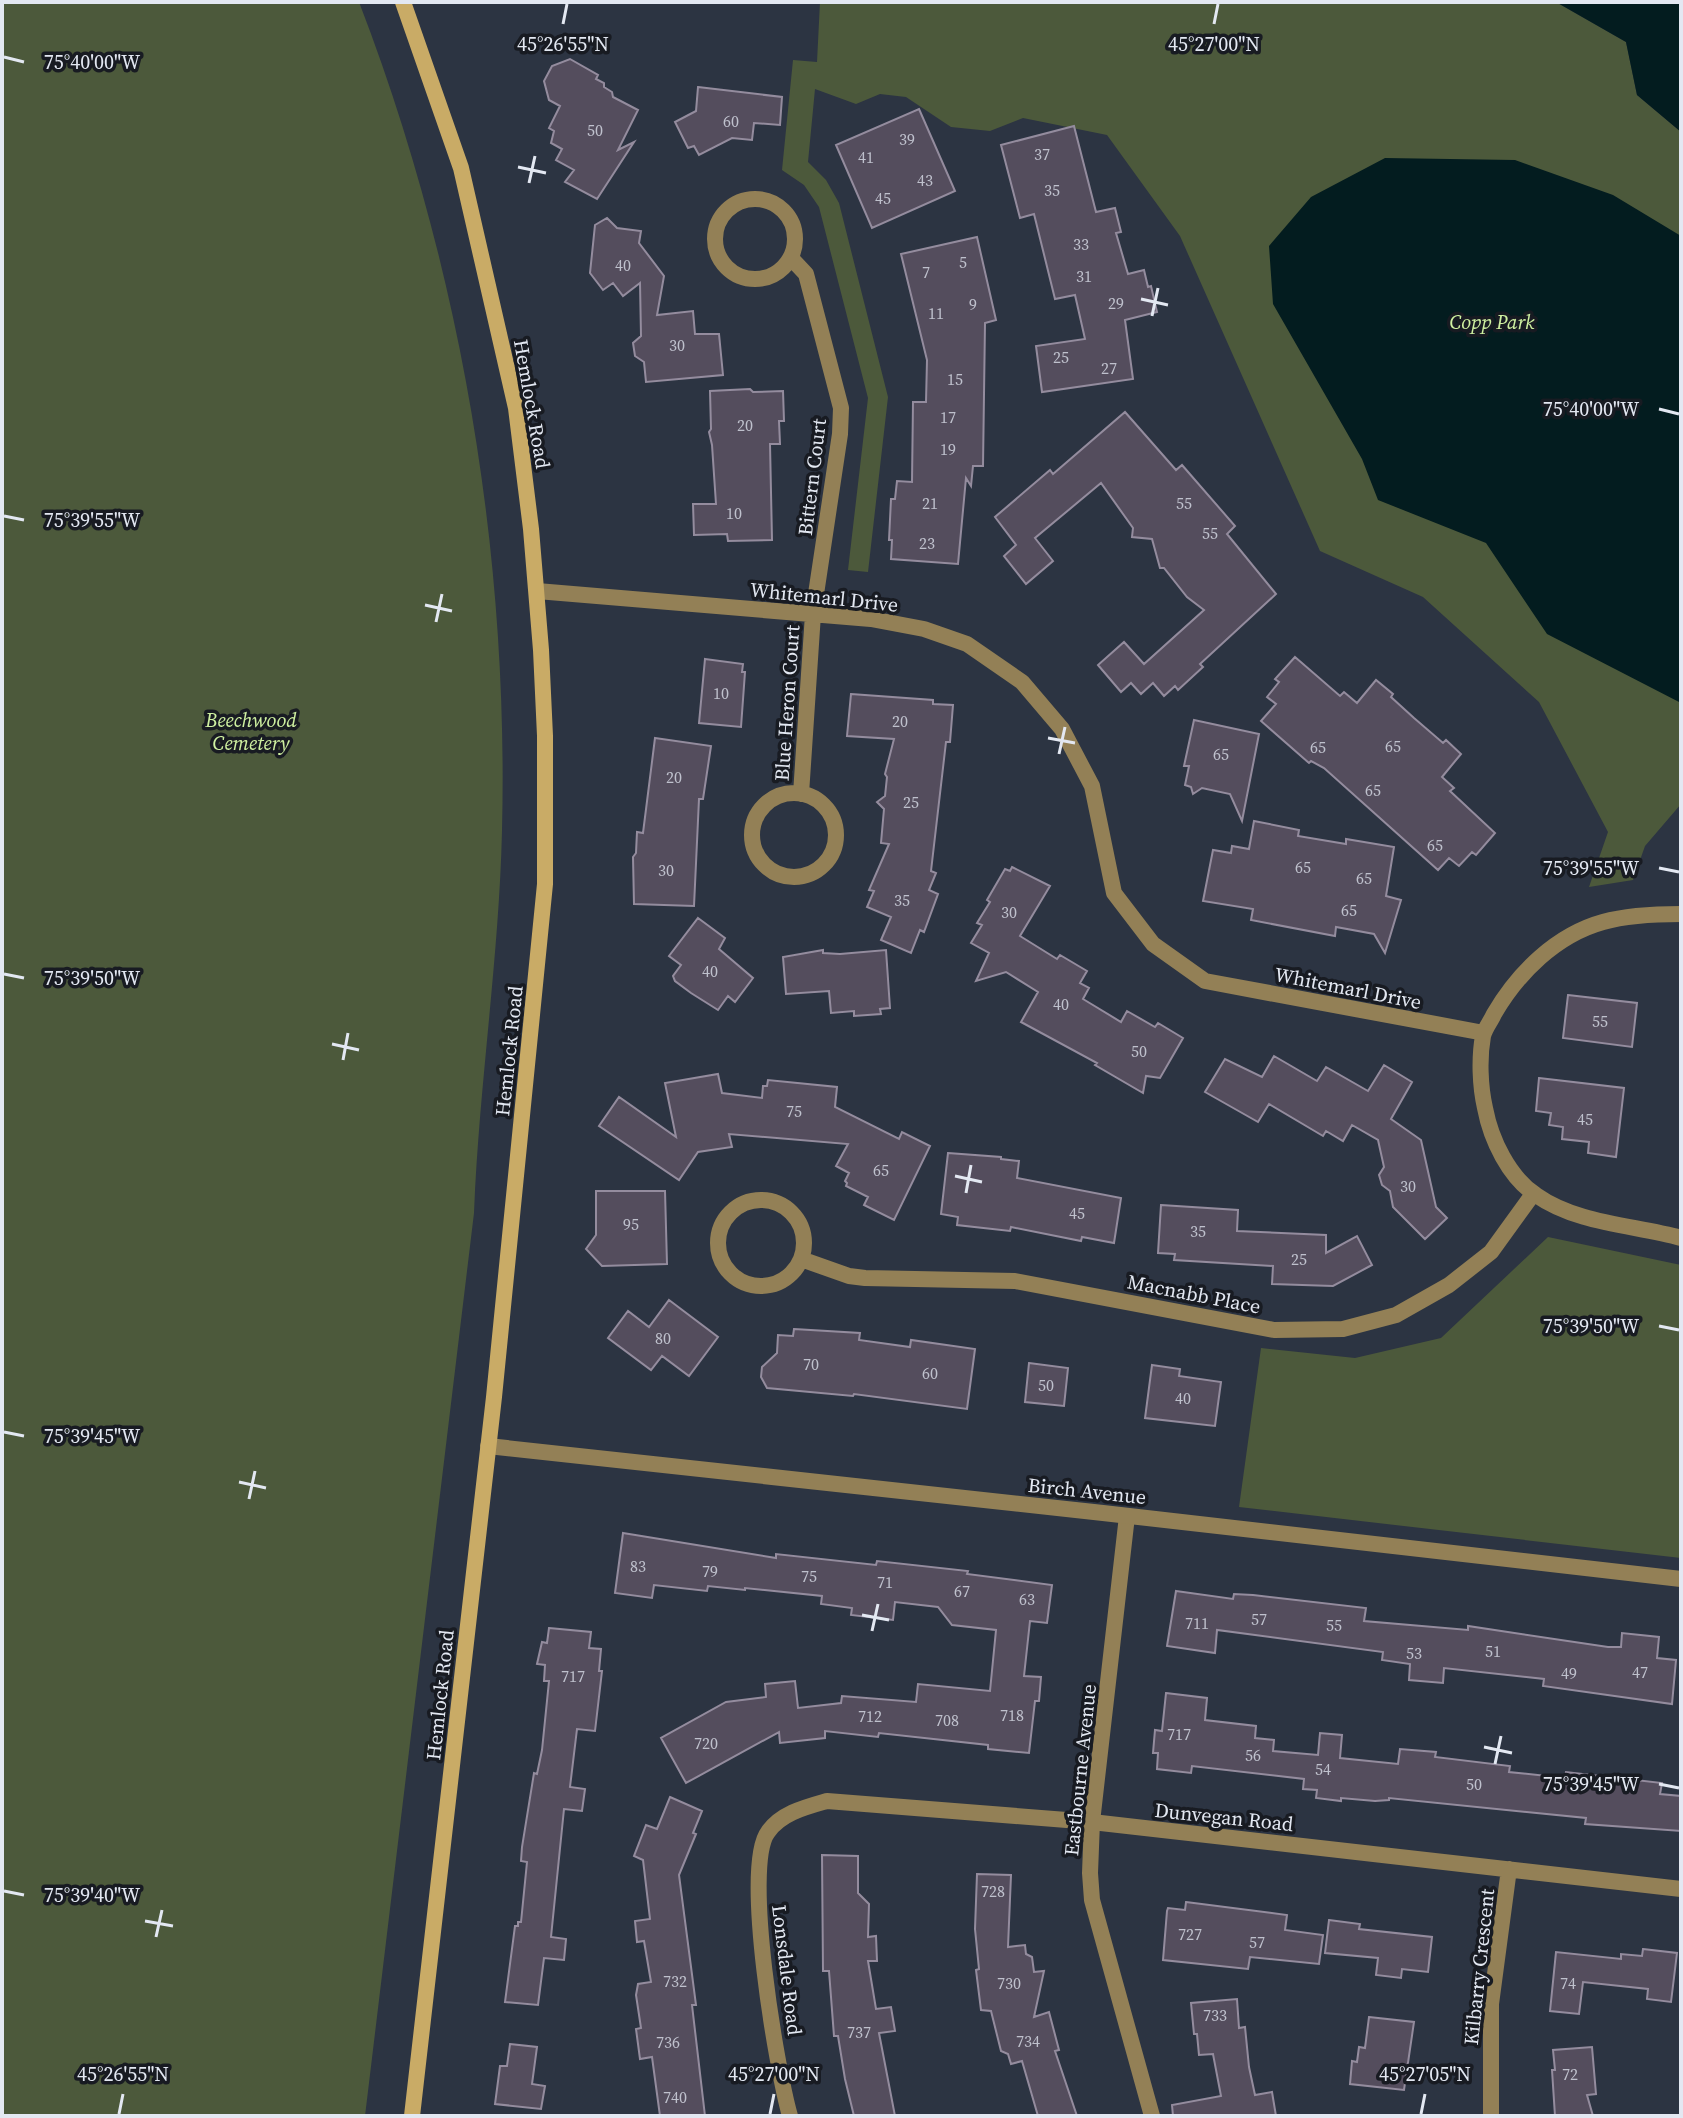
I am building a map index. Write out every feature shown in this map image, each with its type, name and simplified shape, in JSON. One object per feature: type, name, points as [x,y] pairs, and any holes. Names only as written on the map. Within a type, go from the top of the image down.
[{"type":"main road","name":"Hemlock Road","points":[[403,2],[461,168],[513,395],[530,514],[545,736],[545,884],[488,1446],[412,2116]]},
{"type":"street","name":"Bittern Court","points":[[745,199],[772,202],[791,220],[795,245],[791,258],[783,269],[772,276],[758,280],[745,279],[723,264],[716,252],[716,226],[723,214],[745,199]]},
{"type":"street","name":"Bittern Court","points":[[791,258],[806,274],[841,408],[840,434],[813,614]]},
{"type":"street","name":"Whitemarl Drive","points":[[537,591],[871,619],[924,629],[967,644],[1022,682],[1062,729],[1092,786],[1114,893],[1153,944],[1205,981],[1484,1033]]},
{"type":"street","name":"Blue Heron Court","points":[[801,794],[813,614]]},
{"type":"street","name":"Blue Heron Court","points":[[787,793],[801,794],[814,798],[825,807],[836,831],[835,844],[830,857],[810,874],[797,878],[782,876],[770,870],[753,847],[755,819],[762,807],[774,798],[787,793]]},
{"type":"street","points":[[1681,914],[1601,922],[1570,936],[1521,975],[1507,992],[1484,1033],[1483,1098],[1489,1129],[1507,1164],[1533,1194],[1575,1215],[1681,1238]]},
{"type":"street","name":"Macnabb Place","points":[[801,1259],[849,1276],[1015,1281],[1274,1330],[1343,1329],[1396,1315],[1449,1285],[1491,1252],[1533,1194]]},
{"type":"street","points":[[757,1200],[771,1201],[785,1207],[802,1230],[804,1245],[801,1259],[794,1271],[783,1280],[757,1286],[744,1283],[732,1276],[718,1252],[722,1224],[731,1212],[757,1200]]},
{"type":"street","name":"Birch Avenue","points":[[488,1446],[1681,1579]]},
{"type":"street","name":"Eastbourne Avenue","points":[[1127,1516],[1092,1822],[1090,1873],[1092,1900],[1152,2116]]},
{"type":"street","name":"Dunvegan Road","points":[[770,1830],[787,1816],[827,1801],[1092,1822],[1681,1889]]},
{"type":"street","name":"Lonsdale Road","points":[[770,1830],[760,1863],[757,1904],[781,2082],[790,2116]]},
{"type":"street","name":"Kilbarry Crescent","points":[[1491,2116],[1491,2004],[1509,1869]]},
{"type":"green space","name":"Beechwood Cemetery","points":[[2,2],[359,2],[425,203],[471,410],[497,620],[502,726],[500,879],[474,1213],[365,2116],[2,2116]]},
{"type":"green space","name":"Copp Park","points":[[820,2],[1556,2],[1626,42],[1637,95],[1681,132],[1681,804],[1645,846],[1633,880],[1589,887],[1608,832],[1539,702],[1423,597],[1320,551],[1180,236],[1107,135],[1023,118],[990,131],[951,127],[906,97],[880,94],[856,104],[815,89],[808,162],[826,180],[839,203],[888,397],[868,572],[848,570],[868,398],[819,207],[804,185],[782,170],[793,60],[817,62]]},
{"type":"green space","points":[[1548,1237],[1681,1265],[1681,1558],[1239,1507],[1261,1348],[1355,1358],[1441,1338]]},
{"type":"shaded area","points":[[1556,2],[1681,2],[1681,132],[1637,95],[1626,42]]},
{"type":"shaded area","name":"Copp Park","points":[[1385,158],[1515,160],[1613,195],[1681,236],[1681,703],[1547,634],[1486,543],[1378,500],[1362,459],[1273,304],[1269,246],[1311,197]]},
{"type":"building","points":[[570,59],[598,75],[596,79],[604,83],[613,97],[638,110],[618,150],[634,142],[597,199],[565,182],[574,170],[556,160],[562,149],[551,143],[554,131],[549,128],[560,106],[549,100],[544,81],[552,66]]},
{"type":"building","points":[[698,87],[782,97],[780,125],[754,123],[752,140],[732,138],[699,155],[694,146],[688,148],[675,122],[696,111]]},
{"type":"building","points":[[919,109],[955,191],[872,228],[836,145]]},
{"type":"building","points":[[1074,126],[1096,212],[1115,208],[1121,232],[1116,233],[1128,274],[1144,270],[1157,312],[1125,320],[1133,379],[1042,392],[1036,346],[1085,339],[1075,295],[1055,299],[1034,214],[1020,218],[1001,145]]},
{"type":"building","points":[[607,218],[617,228],[641,231],[639,243],[664,276],[657,315],[693,311],[695,334],[719,334],[723,375],[646,382],[644,362],[635,356],[633,343],[641,336],[640,283],[623,296],[613,283],[603,290],[590,273],[595,225]]},
{"type":"building","points":[[977,237],[996,320],[985,323],[983,466],[973,466],[971,486],[966,478],[958,564],[891,559],[891,499],[895,499],[897,481],[912,482],[913,402],[926,402],[927,360],[901,254]]},
{"type":"building","points":[[750,389],[753,392],[783,391],[784,421],[779,421],[780,444],[770,444],[772,540],[728,541],[727,534],[694,535],[693,504],[716,504],[709,432],[710,391]]},
{"type":"building","points":[[1125,412],[1176,470],[1182,465],[1235,526],[1227,534],[1276,594],[1200,664],[1203,667],[1178,690],[1175,686],[1164,696],[1153,683],[1141,694],[1131,683],[1121,692],[1098,665],[1124,642],[1144,664],[1204,610],[1187,597],[1164,568],[1160,568],[1152,539],[1132,537],[1133,528],[1101,483],[1035,538],[1053,561],[1026,584],[1004,556],[1016,545],[995,517],[1050,470],[1053,474]]},
{"type":"building","points":[[1295,657],[1340,696],[1344,692],[1357,703],[1376,680],[1414,718],[1461,754],[1442,777],[1454,788],[1450,791],[1495,833],[1476,855],[1472,852],[1459,866],[1449,858],[1438,870],[1324,768],[1311,761],[1309,763],[1261,721],[1276,704],[1267,697],[1279,682],[1275,679]]},
{"type":"building","points":[[705,659],[743,664],[741,727],[699,723]]},
{"type":"building","points":[[851,694],[933,700],[933,704],[953,705],[931,871],[936,873],[929,890],[938,894],[924,932],[920,930],[911,953],[881,940],[891,917],[867,907],[874,891],[869,890],[889,844],[881,843],[884,809],[877,802],[885,796],[885,774],[894,739],[847,736]]},
{"type":"building","points":[[1194,720],[1259,734],[1242,821],[1230,794],[1202,788],[1193,794],[1191,787],[1185,785],[1189,766],[1184,766]]},
{"type":"building","points":[[655,738],[711,746],[703,799],[699,799],[694,906],[634,904],[633,857],[637,832],[643,833]]},
{"type":"building","points":[[1254,821],[1299,830],[1298,836],[1346,844],[1346,839],[1394,847],[1386,896],[1401,900],[1385,953],[1374,934],[1336,927],[1335,936],[1251,920],[1253,909],[1203,901],[1213,850],[1231,853],[1232,846],[1249,849]]},
{"type":"building","points":[[1012,867],[1050,886],[1020,936],[1057,959],[1060,955],[1087,971],[1080,983],[1089,988],[1083,999],[1121,1022],[1127,1011],[1155,1027],[1158,1023],[1183,1038],[1160,1078],[1146,1076],[1143,1093],[1095,1065],[1097,1063],[1021,1022],[1038,992],[1006,972],[976,981],[989,953],[971,943],[982,925],[977,923],[1005,869],[1010,871]]},
{"type":"building","points":[[698,918],[725,938],[719,949],[753,978],[735,1002],[728,996],[718,1010],[675,981],[673,976],[681,965],[669,956]]},
{"type":"building","points":[[823,950],[823,953],[840,954],[886,950],[890,1008],[880,1009],[881,1014],[854,1016],[854,1011],[831,1013],[829,991],[786,994],[783,957]]},
{"type":"building","points":[[1568,995],[1637,1003],[1632,1047],[1563,1038]]},
{"type":"building","points":[[1274,1056],[1317,1081],[1326,1067],[1368,1091],[1384,1065],[1412,1082],[1391,1119],[1421,1140],[1436,1207],[1447,1218],[1425,1239],[1393,1207],[1390,1191],[1382,1185],[1379,1175],[1384,1167],[1378,1140],[1352,1125],[1343,1141],[1326,1131],[1323,1136],[1269,1104],[1258,1122],[1205,1092],[1225,1059],[1262,1077]]},
{"type":"building","points":[[718,1074],[722,1093],[762,1098],[763,1086],[767,1086],[768,1080],[837,1087],[835,1107],[899,1139],[902,1132],[930,1146],[894,1220],[864,1205],[868,1197],[846,1186],[849,1173],[836,1166],[848,1144],[729,1134],[732,1147],[698,1152],[679,1180],[599,1126],[619,1097],[676,1137],[665,1083]]},
{"type":"building","points":[[1539,1078],[1624,1088],[1616,1157],[1588,1153],[1589,1142],[1562,1139],[1563,1127],[1549,1125],[1551,1113],[1536,1111]]},
{"type":"building","points":[[948,1153],[1019,1161],[1017,1178],[1121,1198],[1114,1243],[1082,1237],[1081,1241],[1011,1227],[1010,1231],[957,1225],[958,1217],[941,1214]]},
{"type":"building","points":[[596,1191],[665,1191],[667,1264],[602,1266],[586,1249],[596,1235]]},
{"type":"building","points":[[1161,1205],[1238,1210],[1237,1231],[1326,1235],[1326,1253],[1357,1236],[1372,1265],[1333,1286],[1272,1284],[1273,1266],[1174,1260],[1175,1254],[1158,1253]]},
{"type":"building","points":[[669,1300],[718,1337],[689,1376],[662,1356],[651,1370],[608,1338],[628,1311],[649,1327]]},
{"type":"building","points":[[794,1329],[860,1333],[859,1340],[910,1347],[911,1340],[975,1349],[967,1409],[854,1394],[767,1388],[761,1377],[762,1367],[777,1353],[778,1335],[793,1336]]},
{"type":"building","points":[[1029,1363],[1068,1368],[1064,1406],[1025,1402]]},
{"type":"building","points":[[1152,1365],[1180,1369],[1179,1376],[1221,1382],[1215,1426],[1145,1418]]},
{"type":"building","points":[[623,1533],[776,1558],[776,1554],[876,1565],[877,1561],[968,1571],[967,1574],[1052,1585],[1047,1623],[1030,1621],[1024,1676],[1041,1677],[1029,1753],[988,1749],[988,1745],[879,1733],[878,1737],[825,1731],[825,1738],[780,1743],[779,1732],[686,1783],[661,1738],[726,1702],[766,1697],[765,1684],[795,1681],[798,1708],[841,1703],[842,1696],[916,1702],[918,1684],[990,1691],[996,1630],[952,1625],[938,1607],[895,1602],[893,1620],[851,1615],[852,1608],[821,1604],[822,1596],[745,1588],[708,1586],[707,1591],[654,1585],[652,1598],[615,1593]]},
{"type":"building","points":[[1176,1591],[1233,1599],[1234,1594],[1253,1595],[1366,1608],[1364,1621],[1468,1630],[1468,1626],[1608,1647],[1621,1647],[1622,1633],[1659,1637],[1657,1658],[1676,1660],[1672,1704],[1543,1686],[1544,1679],[1444,1668],[1443,1683],[1409,1680],[1410,1664],[1382,1660],[1383,1652],[1217,1630],[1215,1653],[1167,1646]]},
{"type":"building","points":[[549,1628],[591,1632],[589,1648],[601,1649],[599,1671],[602,1671],[595,1731],[577,1729],[570,1787],[585,1789],[582,1811],[564,1809],[551,1937],[566,1939],[564,1960],[544,1958],[538,2005],[505,2002],[515,1926],[521,1922],[527,1862],[521,1861],[522,1847],[534,1773],[537,1774],[542,1750],[549,1681],[544,1681],[545,1665],[537,1664],[542,1642],[547,1643]]},
{"type":"building","points":[[1166,1693],[1207,1698],[1205,1720],[1256,1726],[1255,1738],[1274,1740],[1273,1751],[1318,1755],[1320,1733],[1342,1735],[1340,1758],[1398,1764],[1400,1749],[1436,1752],[1435,1757],[1510,1766],[1509,1772],[1565,1778],[1566,1772],[1662,1783],[1660,1794],[1681,1796],[1681,1831],[1585,1824],[1586,1818],[1389,1798],[1375,1801],[1341,1798],[1341,1801],[1316,1798],[1317,1790],[1303,1789],[1304,1779],[1192,1766],[1191,1773],[1157,1769],[1158,1753],[1153,1753],[1155,1730],[1162,1731]]},
{"type":"building","points":[[670,1797],[702,1811],[679,1875],[696,2005],[692,2005],[705,2116],[660,2116],[652,2057],[640,2059],[636,2029],[641,2028],[636,1995],[638,1984],[651,1982],[644,1941],[637,1942],[635,1921],[650,1919],[643,1860],[634,1856],[646,1825],[657,1829]]},
{"type":"building","points":[[822,1855],[858,1856],[858,1893],[869,1904],[868,1937],[876,1936],[877,1961],[868,1961],[876,2009],[891,2007],[895,2031],[879,2033],[895,2116],[854,2116],[838,2036],[834,2036],[829,1971],[823,1971]]},
{"type":"building","points":[[977,1874],[1011,1875],[1008,1947],[1025,1945],[1026,1954],[1032,1957],[1034,1972],[1044,1971],[1034,2017],[1049,2012],[1059,2050],[1055,2051],[1077,2116],[1038,2116],[1022,2061],[1011,2064],[1008,2054],[1001,2051],[991,2011],[981,2010],[976,1970],[979,1969],[975,1929]]},
{"type":"building","points":[[1186,1902],[1287,1915],[1285,1930],[1323,1935],[1319,1964],[1250,1957],[1248,1969],[1163,1960],[1168,1908],[1185,1910]]},
{"type":"building","points":[[1329,1920],[1360,1924],[1359,1929],[1432,1937],[1428,1972],[1402,1969],[1401,1978],[1376,1975],[1378,1958],[1325,1953]]},
{"type":"building","points":[[1643,1949],[1677,1953],[1671,2002],[1647,1999],[1648,1989],[1583,1982],[1579,2014],[1550,2011],[1556,1952],[1621,1959],[1621,1954],[1642,1956]]},
{"type":"building","points":[[1237,1999],[1239,2028],[1245,2027],[1255,2095],[1272,2092],[1276,2116],[1173,2116],[1172,2105],[1221,2096],[1213,2054],[1199,2055],[1191,2003]]},
{"type":"building","points":[[1369,2017],[1414,2022],[1404,2090],[1350,2084],[1352,2061],[1357,2062],[1359,2047],[1365,2048]]},
{"type":"building","points":[[510,2044],[537,2047],[532,2084],[545,2086],[541,2109],[495,2104],[500,2066],[507,2066]]},
{"type":"building","points":[[1592,2047],[1596,2094],[1587,2095],[1593,2116],[1555,2116],[1553,2050]]}]
